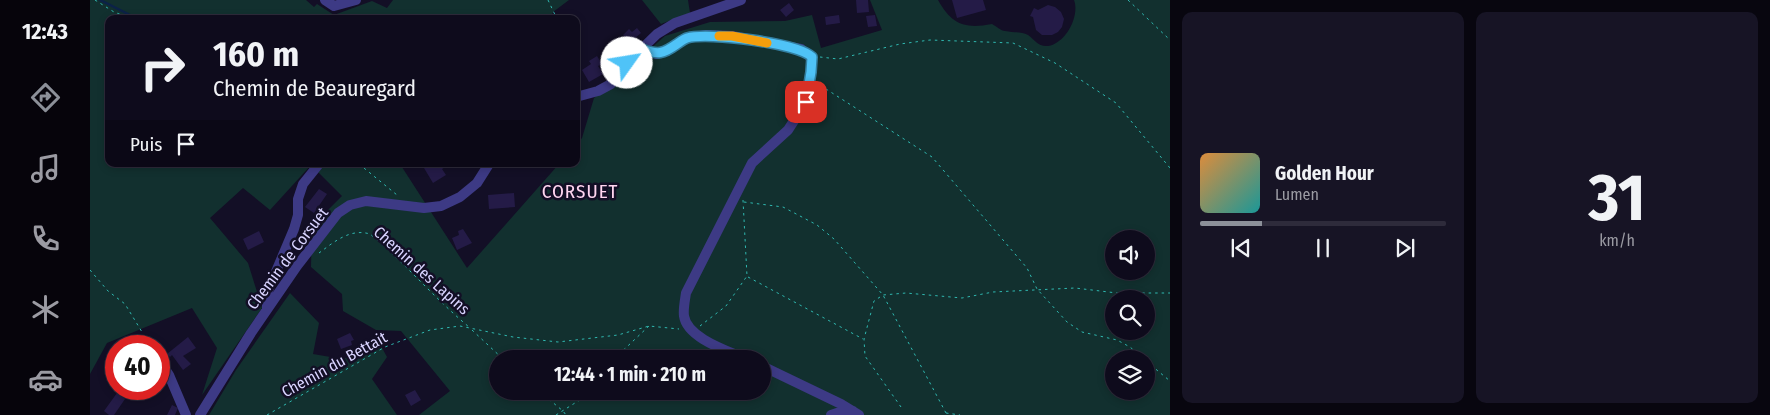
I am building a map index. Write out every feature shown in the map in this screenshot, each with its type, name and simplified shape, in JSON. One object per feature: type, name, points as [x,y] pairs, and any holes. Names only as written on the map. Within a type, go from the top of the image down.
[{"type":"street","points":[[325,0],[334,6],[356,0]]},
{"type":"street","points":[[580,96],[611,84],[627,63],[657,34],[676,23],[740,0]]},
{"type":"street","points":[[642,49],[656,54],[667,51],[686,38],[707,35],[732,36],[801,50],[812,57],[806,102],[788,130],[752,162],[686,293],[684,317],[692,332],[726,350]]},
{"type":"street","points":[[267,309],[267,293],[294,229],[298,215],[298,199],[303,184],[317,167]]},
{"type":"street","name":"Chemin de Corsuet","points":[[200,415],[267,309],[325,228],[338,213],[350,205],[366,201],[424,208],[441,206],[460,197],[477,183],[487,167]]},
{"type":"street","points":[[771,370],[857,413]]},
{"type":"street","points":[[170,378],[186,415]]},
{"type":"street","points":[[831,415],[840,412],[857,413]]},
{"type":"path","points":[[95,0],[122,15]]},
{"type":"path","points":[[548,0],[554,15]]},
{"type":"path","points":[[1128,0],[1170,40]]},
{"type":"path","points":[[812,57],[838,59],[900,44],[930,40],[1012,44],[1055,63],[1116,103],[1170,168]]},
{"type":"path","points":[[826,89],[932,158],[1027,268],[1037,288],[1067,322],[1082,332],[1117,340],[1133,350]]},
{"type":"path","points":[[363,167],[395,192],[401,199],[402,206]]},
{"type":"path","points":[[692,332],[726,306],[747,276],[744,202],[740,185]]},
{"type":"path","points":[[744,202],[782,207],[817,225],[834,239],[883,295],[948,415]]},
{"type":"path","name":"Chemin des Lapins","points":[[319,253],[340,238],[350,234],[363,232],[370,234],[441,303],[472,329],[513,337],[558,342],[618,335],[649,326],[676,328],[692,332]]},
{"type":"path","points":[[90,270],[108,292],[125,304],[144,335]]},
{"type":"path","points":[[747,276],[864,339]]},
{"type":"path","points":[[901,407],[865,356],[864,339],[874,300],[883,295],[906,294],[962,298],[993,292],[1037,288],[1076,288],[1117,293],[1170,293]]},
{"type":"path","name":"Chemin du Bettait","points":[[267,415],[386,347],[430,330],[460,326],[472,329]]},
{"type":"path","points":[[623,350],[649,326]]},
{"type":"path","points":[[472,329],[494,350]]},
{"type":"path","points":[[1155,368],[1170,381]]},
{"type":"path","points":[[550,400],[566,415]]},
{"type":"path","points":[[556,415],[580,400]]},
{"type":"path","points":[[946,413],[960,415]]},
{"type":"green space","points":[[90,0],[306,0],[314,7],[317,4],[334,15],[105,15],[105,167],[309,167],[270,210],[243,188],[210,218],[248,263],[262,308],[202,395],[217,348],[192,308],[126,335],[105,335],[105,347],[90,374]]},
{"type":"green space","points":[[393,0],[569,0],[552,15],[334,15],[372,1],[387,8]]},
{"type":"green space","points":[[642,0],[688,0],[690,13],[661,24]]},
{"type":"green space","points":[[870,0],[938,0],[949,15],[960,23],[974,26],[992,24],[1003,31],[1028,35],[1039,44],[1048,46],[1060,40],[1070,28],[1075,14],[1074,0],[1170,0],[1170,415],[419,415],[450,391],[401,331],[376,330],[343,311],[342,294],[311,267],[312,226],[342,196],[313,167],[402,167],[467,268],[556,167],[580,167],[580,140],[594,98],[665,36],[710,22],[785,21],[812,15],[821,48],[882,30]]},
{"type":"green space","points":[[290,293],[319,323],[313,354],[342,359],[381,346],[387,357],[372,379],[397,415],[209,415],[236,370]]},
{"type":"building","points":[[856,0],[868,0],[869,12],[857,13]]},
{"type":"building","points":[[952,0],[983,0],[986,10],[957,18]]},
{"type":"building","points":[[789,3],[794,10],[786,17],[780,10]]},
{"type":"building","points":[[1048,5],[1055,7],[1061,12],[1064,19],[1062,27],[1058,32],[1052,35],[1042,35],[1036,30],[1033,17],[1030,16],[1034,8],[1038,10]]},
{"type":"building","points":[[839,15],[840,23],[826,25],[825,17]]},
{"type":"building","points":[[875,15],[877,26],[868,27],[866,16]]},
{"type":"building","points":[[637,28],[641,33],[635,38],[637,40],[632,46],[630,43],[627,45],[623,41],[626,38],[623,35],[629,29],[632,32]]},
{"type":"building","points":[[597,56],[602,64],[598,66],[603,74],[589,82],[582,70],[591,64],[589,61]]},
{"type":"building","points":[[445,167],[442,169],[446,175],[433,183],[424,168]]},
{"type":"building","points":[[319,189],[327,194],[314,213],[305,207]]},
{"type":"building","points":[[514,193],[515,207],[489,209],[488,195]]},
{"type":"building","points":[[463,229],[472,243],[457,250],[452,238],[459,235],[458,231]]},
{"type":"building","points":[[259,231],[264,242],[248,250],[243,239]]},
{"type":"building","points":[[350,333],[354,340],[351,341],[352,345],[341,349],[337,339]]},
{"type":"building","points":[[188,337],[196,348],[183,356],[191,364],[183,370],[172,355],[170,357],[170,352]]},
{"type":"building","points":[[415,390],[421,400],[411,406],[405,395]]},
{"type":"building","points":[[112,400],[124,400],[114,415],[109,415],[104,411]]},
{"type":"building","points":[[172,405],[178,408],[175,415],[167,415]]},
{"type":"waterway","points":[[100,0],[130,15]]},
{"type":"slow traffic","points":[[719,36],[732,36],[767,43]]},
{"type":"district","name":"CORSUET","points":[[580,191]]},
{"type":"route","points":[[627,63],[642,49],[656,54],[667,51],[686,38],[707,35],[732,36],[801,50],[812,57],[806,102]]}]
